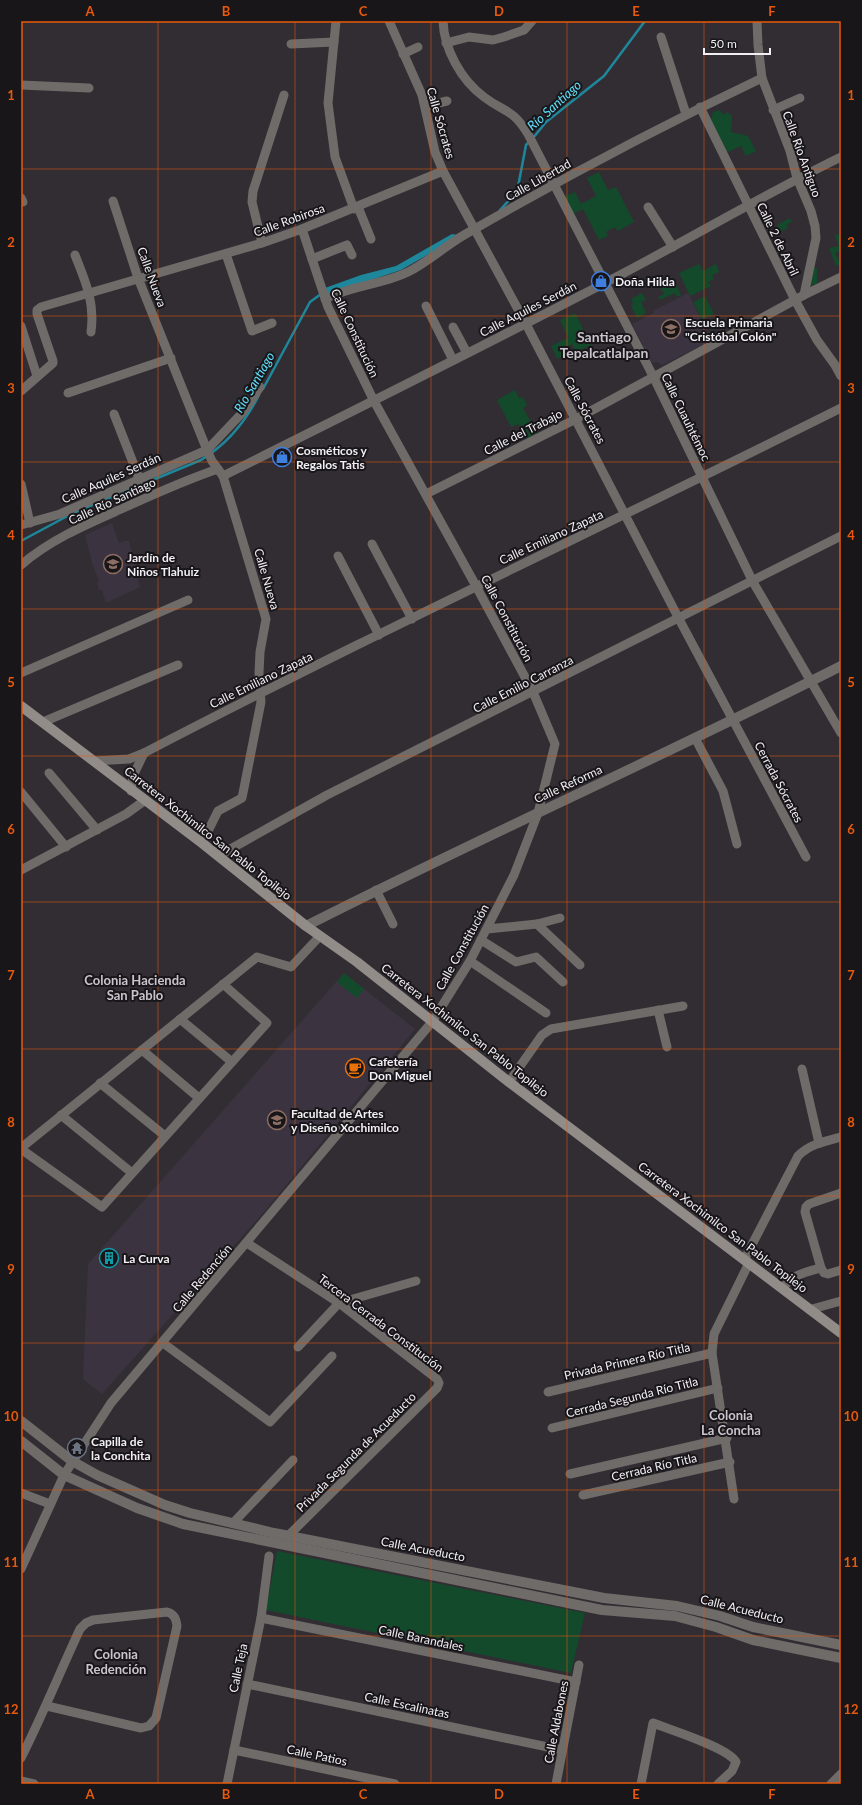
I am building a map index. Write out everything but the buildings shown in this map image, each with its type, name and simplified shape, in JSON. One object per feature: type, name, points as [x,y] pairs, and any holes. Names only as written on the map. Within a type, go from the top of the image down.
[{"type":"main road","name":"Carretera Xochimilco San Pablo Topilejo","points":[[21,706],[144,801],[202,843],[306,926],[357,962],[509,1082],[841,1333]]},
{"type":"street","points":[[336,21],[328,103],[335,157],[356,208],[371,239]]},
{"type":"street","name":"Calle Sócrates","points":[[388,21],[426,106],[435,152],[443,171],[476,229],[576,419],[731,719]]},
{"type":"street","name":"Calle Cuauhtémoc","points":[[443,21],[446,43],[459,68],[469,82],[484,97],[513,114],[520,120],[528,134],[653,376],[753,582],[841,733]]},
{"type":"street","points":[[446,43],[469,37],[492,40],[504,37],[524,30],[532,21]]},
{"type":"street","name":"Calle Río Antiguo","points":[[757,21],[762,78],[790,151],[797,178],[811,211],[816,238],[804,295]]},
{"type":"street","points":[[661,37],[686,114]]},
{"type":"street","points":[[291,44],[334,42]]},
{"type":"street","points":[[403,54],[418,47]]},
{"type":"street","name":"Calle Libertad","points":[[325,299],[347,290],[383,281],[409,272],[476,229],[554,185],[686,114],[762,78]]},
{"type":"street","points":[[21,85],[89,88]]},
{"type":"street","points":[[262,243],[252,202],[253,191],[284,95]]},
{"type":"street","points":[[774,110],[800,98]]},
{"type":"street","points":[[426,106],[447,101]]},
{"type":"street","name":"Calle 2 de Abril","points":[[700,108],[795,300],[817,340],[841,376]]},
{"type":"street","name":"Calle Aquiles Serdán","points":[[218,469],[374,401],[605,283],[797,178],[841,156]]},
{"type":"street","name":"Calle Robirosa","points":[[37,376],[53,363],[53,361],[37,310],[89,292],[226,254],[302,230],[443,171]]},
{"type":"street","name":"Calle Nueva","points":[[113,201],[138,278],[208,451],[218,469],[266,619],[260,652],[260,694],[262,702],[242,798],[218,811],[202,843]]},
{"type":"street","points":[[648,207],[673,247]]},
{"type":"street","name":"Calle Constitución","points":[[302,230],[325,299],[374,401],[533,692],[555,744],[538,813],[514,875],[470,961],[432,1022]]},
{"type":"street","points":[[312,259],[347,245],[352,255]]},
{"type":"street","points":[[226,254],[252,331],[272,323]]},
{"type":"street","points":[[75,255],[89,292],[92,310],[91,332]]},
{"type":"street","name":"Calle del Trabajo","points":[[426,494],[576,419],[804,295],[841,277]]},
{"type":"street","points":[[426,306],[453,360]]},
{"type":"street","points":[[21,326],[37,376],[21,391]]},
{"type":"street","points":[[453,327],[467,353]]},
{"type":"street","points":[[68,393],[170,358]]},
{"type":"street","points":[[208,451],[242,412],[260,387]]},
{"type":"street","name":"Calle Emiliano Zapata","points":[[94,761],[129,759],[144,754],[476,586],[703,478],[841,408]]},
{"type":"street","points":[[114,414],[138,478]]},
{"type":"street","name":"Calle Aquiles Serdán","points":[[26,524],[60,514],[138,478],[208,451]]},
{"type":"street","name":"Calle Río Santiago","points":[[21,565],[37,552],[91,522],[181,482],[218,469]]},
{"type":"street","points":[[21,484],[26,524]]},
{"type":"street","name":"Calle Emilio Carranza","points":[[218,856],[327,796],[753,582],[841,536]]},
{"type":"street","points":[[372,544],[412,619]]},
{"type":"street","points":[[338,556],[379,635]]},
{"type":"street","points":[[21,673],[188,600]]},
{"type":"street","points":[[43,722],[178,665]]},
{"type":"street","name":"Calle Reforma","points":[[306,926],[376,890],[695,738],[841,666]]},
{"type":"street","name":"Cerrada Sócrates","points":[[731,719],[806,857]]},
{"type":"street","points":[[695,738],[723,791],[737,844]]},
{"type":"street","points":[[131,791],[133,776],[144,754]]},
{"type":"street","points":[[48,773],[97,830]]},
{"type":"street","points":[[21,792],[66,847]]},
{"type":"street","points":[[21,870],[126,814],[144,801]]},
{"type":"street","points":[[376,890],[394,924]]},
{"type":"street","points":[[487,929],[536,924],[560,918]]},
{"type":"street","points":[[536,924],[580,965]]},
{"type":"street","points":[[223,984],[268,1023],[102,1207],[21,1148],[256,957],[291,967],[320,936]]},
{"type":"street","points":[[481,940],[516,962],[536,957],[563,982]]},
{"type":"street","points":[[470,961],[546,1013]]},
{"type":"street","points":[[509,1082],[542,1035],[551,1029],[683,1006]]},
{"type":"street","points":[[658,1010],[667,1047]]},
{"type":"street","points":[[180,1019],[232,1062]]},
{"type":"street","name":"Calle Redención","points":[[21,1569],[64,1475],[111,1403],[432,1022]]},
{"type":"street","points":[[142,1050],[199,1098]]},
{"type":"street","points":[[802,1069],[820,1143]]},
{"type":"street","points":[[100,1084],[165,1136]]},
{"type":"street","points":[[61,1115],[132,1173]]},
{"type":"street","points":[[734,1499],[727,1438],[712,1353],[714,1334],[746,1262],[798,1156],[804,1150],[820,1143],[841,1137]]},
{"type":"street","points":[[841,1194],[809,1204],[806,1206],[805,1212],[821,1268],[824,1273],[828,1274],[841,1270]]},
{"type":"street","name":"Tercera Cerrada Constitución","points":[[247,1243],[339,1303],[437,1379],[439,1383]]},
{"type":"street","points":[[783,1288],[787,1282],[795,1276],[821,1268]]},
{"type":"street","points":[[298,1347],[339,1303],[416,1281]]},
{"type":"street","points":[[812,1310],[841,1301]]},
{"type":"street","points":[[163,1343],[270,1422],[332,1356]]},
{"type":"street","name":"Privada Primera Río Titla","points":[[548,1392],[712,1353]]},
{"type":"street","name":"Privada Segunda de Acueducto","points":[[288,1536],[437,1388],[439,1383]]},
{"type":"street","name":"Cerrada Segunda Río Titla","points":[[552,1428],[718,1388]]},
{"type":"street","name":"Calle Acueducto","points":[[21,1421],[72,1461],[97,1475],[165,1505],[288,1536],[604,1598],[677,1606],[720,1616],[753,1627],[841,1645]]},
{"type":"street","points":[[570,1474],[727,1438]]},
{"type":"street","name":"Calle Acueducto","points":[[21,1441],[64,1475],[137,1508],[183,1524],[602,1610],[675,1616],[716,1627],[753,1640],[841,1658]]},
{"type":"street","points":[[233,1523],[293,1460]]},
{"type":"street","name":"Cerrada Río Titla","points":[[583,1495],[730,1462]]},
{"type":"street","points":[[90,1487],[97,1475]]},
{"type":"street","points":[[21,1493],[50,1504]]},
{"type":"street","name":"Calle Teja","points":[[227,1784],[261,1618],[269,1556]]},
{"type":"street","points":[[21,1758],[47,1706],[53,1687],[80,1629],[86,1623],[123,1616],[167,1612],[172,1614],[176,1620],[177,1626],[156,1718],[149,1726],[141,1728],[47,1706]]},
{"type":"street","name":"Calle Barandales","points":[[261,1618],[576,1682]]},
{"type":"street","name":"Calle Aldabones","points":[[556,1784],[579,1665]]},
{"type":"street","name":"Calle Escalinatas","points":[[247,1684],[562,1750]]},
{"type":"street","points":[[641,1784],[654,1723],[722,1750],[733,1756],[736,1762],[732,1771],[718,1784]]},
{"type":"street","name":"Calle Patios","points":[[234,1750],[395,1784]]},
{"type":"street","points":[[831,1784],[841,1774]]},
{"type":"street","points":[[21,1781],[34,1784]]},
{"type":"shaded area","name":"Escuela Primaria \"Cristóbal Colón\"","points":[[688,293],[712,340],[662,365],[658,362],[652,363],[632,324],[654,313],[653,311]]},
{"type":"shaded area","name":"Jardín de Niños Tlahuiz","points":[[112,523],[119,543],[129,541],[140,587],[106,603],[102,590],[99,590],[97,583],[99,581],[92,563],[85,535]]},
{"type":"shaded area","name":"Facultad de Artes y Diseño Xochimilco","points":[[344,973],[415,1029],[264,1212],[102,1394],[83,1379],[88,1264]]},
{"type":"green space","points":[[720,110],[723,115],[727,112],[732,116],[731,132],[748,136],[756,151],[746,156],[741,146],[726,153],[711,120],[713,112]]},
{"type":"green space","points":[[599,172],[608,190],[616,187],[634,222],[618,231],[615,227],[606,232],[608,236],[599,240],[583,209],[573,214],[564,197],[575,192],[581,204],[596,196],[587,178]]},
{"type":"green space","points":[[790,218],[792,222],[787,224],[788,228],[780,232],[777,225]]},
{"type":"green space","points":[[841,234],[841,250],[835,253],[841,264],[836,266],[829,248],[839,246],[835,235]]},
{"type":"green space","points":[[699,264],[703,271],[716,264],[719,272],[712,275],[714,279],[708,282],[711,286],[690,296],[679,273]]},
{"type":"green space","points":[[814,267],[817,269],[817,283],[810,286]]},
{"type":"green space","points":[[672,277],[681,295],[677,297],[675,293],[660,300],[658,297],[664,294],[658,284]]},
{"type":"green space","points":[[642,293],[646,300],[641,302],[646,313],[637,318],[631,306],[633,304],[631,299]]},
{"type":"green space","points":[[705,296],[714,314],[702,319],[693,302]]},
{"type":"green space","points":[[575,313],[591,345],[576,352],[572,344],[565,348],[567,354],[557,359],[551,346],[568,338],[560,320]]},
{"type":"green space","points":[[515,390],[519,398],[523,397],[527,406],[523,408],[537,433],[526,439],[518,424],[511,427],[497,400]]},
{"type":"green space","points":[[344,973],[364,989],[357,998],[337,982]]},
{"type":"green space","points":[[277,1551],[585,1613],[571,1673],[266,1610]]},
{"type":"water","points":[[452,234],[458,235],[455,239],[401,270],[326,295],[325,288],[361,275],[396,266]]},
{"type":"waterway","name":"Río Santiago","points":[[533,138],[546,122],[604,76],[645,21]]},
{"type":"waterway","name":"Río Santiago","points":[[500,210],[517,192],[526,145],[529,142]]},
{"type":"waterway","name":"Río Santiago","points":[[263,389],[310,302],[321,294]]},
{"type":"waterway","name":"Río Santiago","points":[[21,541],[73,513],[201,460],[227,440],[242,423],[259,395]]},
{"type":"place","name":"Doña Hilda","points":[[601,281]]},
{"type":"place","name":"Escuela Primaria \"Cristóbal Colón\"","points":[[671,329]]},
{"type":"place","name":"Cosméticos y Regalos Tatis","points":[[282,457]]},
{"type":"place","name":"Jardín de Niños Tlahuiz","points":[[113,564]]},
{"type":"place","name":"Cafetería Don Miguel","points":[[355,1068]]},
{"type":"place","name":"Facultad de Artes y Diseño Xochimilco","points":[[277,1120]]},
{"type":"place","name":"La Curva","points":[[109,1258]]},
{"type":"place","name":"Capilla de la Conchita","points":[[77,1448]]},
{"type":"district","name":"Santiago Tepalcatlalpan","points":[[604,344]]},
{"type":"district","name":"Colonia Hacienda San Pablo","points":[[135,988]]},
{"type":"district","name":"Colonia La Concha","points":[[731,1422]]},
{"type":"district","name":"Colonia Redención","points":[[116,1662]]}]
